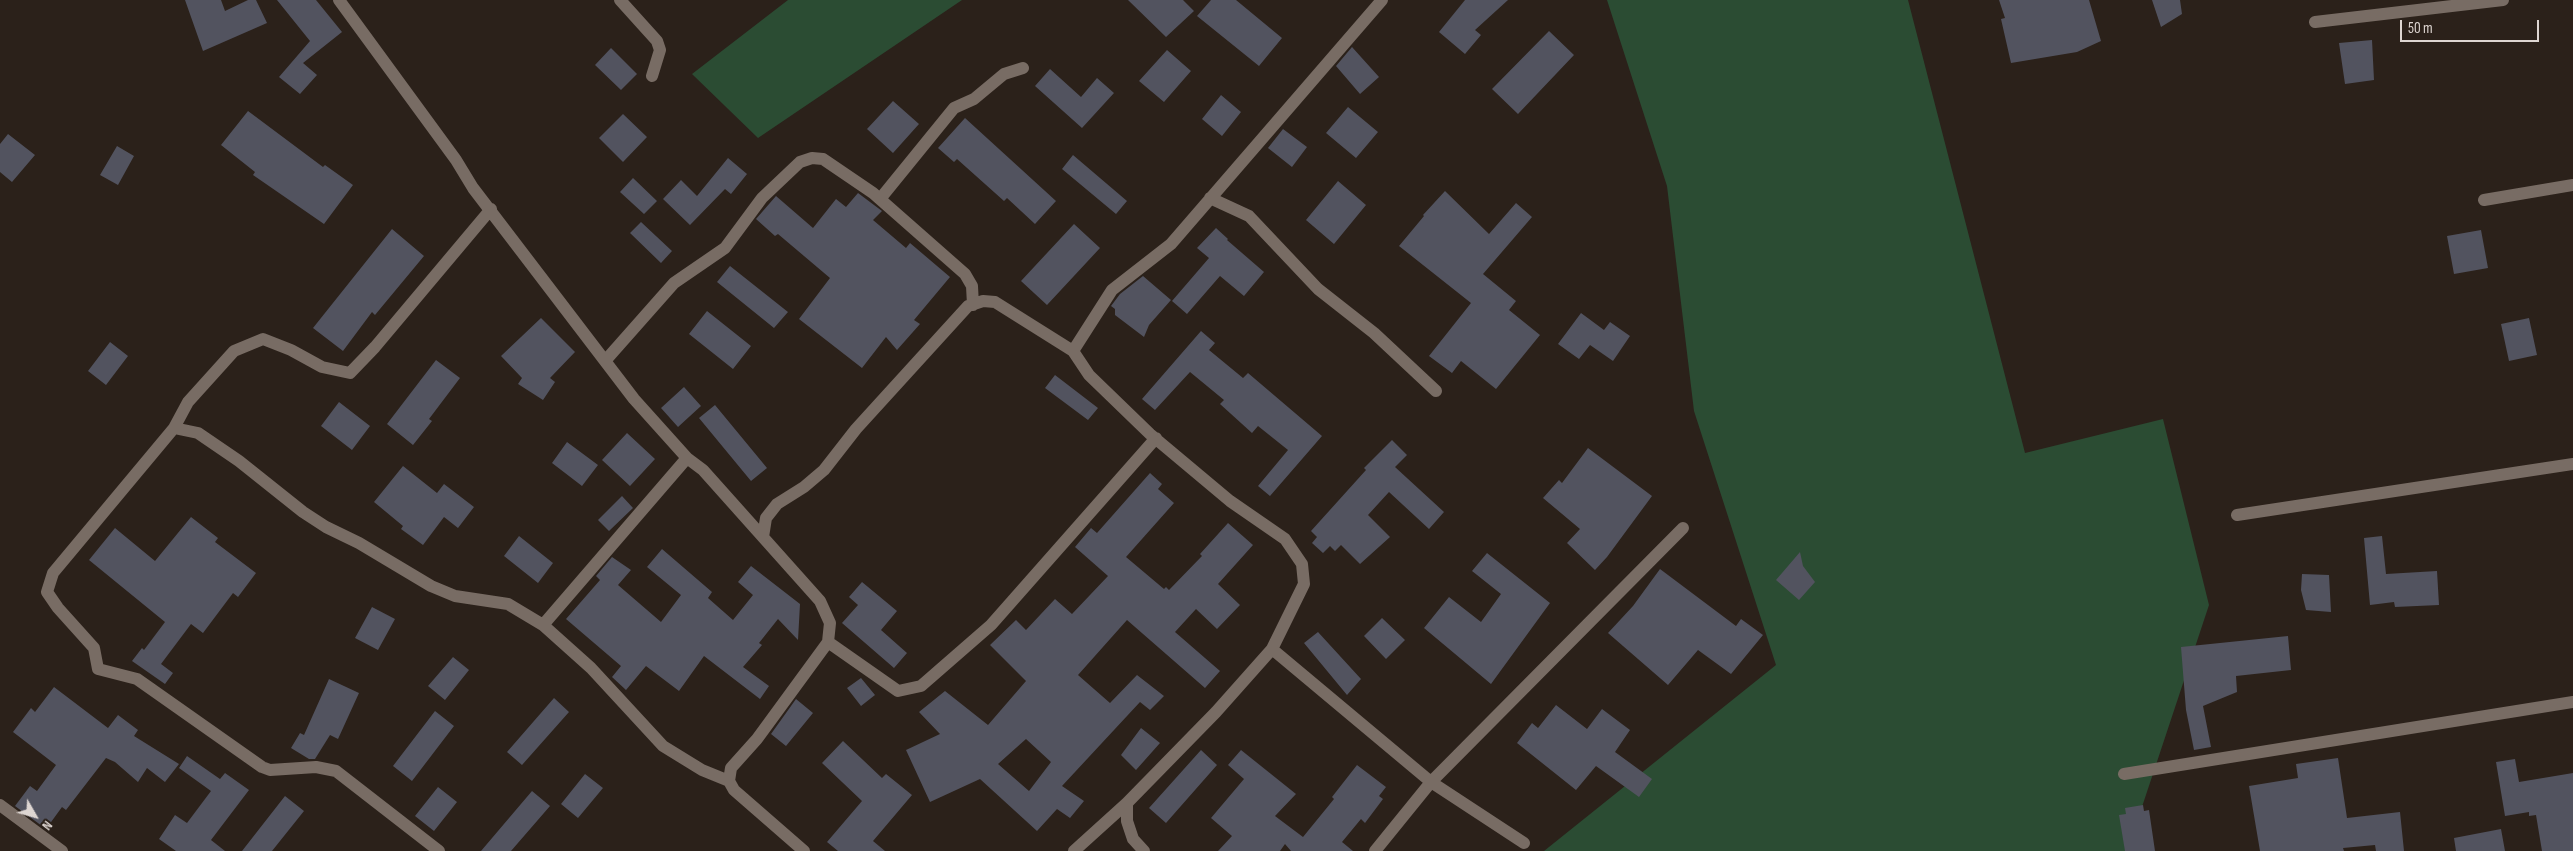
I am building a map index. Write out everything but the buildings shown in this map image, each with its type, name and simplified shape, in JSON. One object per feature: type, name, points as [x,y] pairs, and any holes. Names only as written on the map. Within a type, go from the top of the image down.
[{"type":"street","points":[[339,0],[452,153],[472,188],[491,209],[634,399],[687,458],[703,470],[820,601],[830,622],[828,642],[757,739],[731,768],[729,781],[734,790],[804,851]]},
{"type":"street","points":[[620,0],[657,41],[660,50],[652,76]]},
{"type":"street","points":[[1073,351],[1112,290],[1171,244],[1382,0]]},
{"type":"street","points":[[2315,22],[2503,0]]},
{"type":"street","points":[[880,199],[954,108],[974,99],[1004,74],[1023,68]]},
{"type":"street","points":[[605,361],[674,283],[725,248],[762,198],[800,162],[812,158],[823,159],[880,199],[965,274],[972,286],[973,305]]},
{"type":"street","points":[[2484,200],[2573,185]]},
{"type":"street","points":[[1210,198],[1249,216],[1318,289],[1374,333],[1436,391]]},
{"type":"street","points":[[439,851],[352,782],[336,772],[316,767],[270,770],[262,767],[137,679],[98,668],[94,648],[58,608],[47,592],[53,573],[174,428],[188,402],[234,351],[263,339],[291,350],[322,367],[350,373],[375,347],[491,209]]},
{"type":"street","points":[[763,537],[766,518],[777,504],[824,470],[856,429],[968,306],[982,301],[995,302],[1073,351],[1090,375],[1156,438],[1230,501],[1285,539],[1302,564],[1304,584],[1272,649],[1216,712],[1127,803],[1074,851]]},
{"type":"street","points":[[174,428],[198,433],[239,460],[302,512],[431,586],[455,596],[508,604],[543,625],[591,668],[663,746],[702,770],[729,781]]},
{"type":"street","points":[[828,642],[898,690],[921,686],[991,625],[1156,438]]},
{"type":"street","points":[[543,625],[687,458]]},
{"type":"street","points":[[2237,515],[2573,464]]},
{"type":"street","points":[[1375,851],[1431,782],[1682,528]]},
{"type":"street","points":[[1272,649],[1431,782],[1524,843]]},
{"type":"street","points":[[2124,774],[2573,702]]},
{"type":"street","points":[[1127,803],[1127,822],[1133,839],[1144,851]]},
{"type":"street","points":[[0,804],[62,851]]},
{"type":"green space","points":[[788,0],[962,0],[758,138],[692,74]]},
{"type":"green space","points":[[1607,0],[1908,0],[2025,453],[2163,419],[2209,605],[2130,843],[2134,851],[1544,851],[1776,665],[1694,411],[1667,186]]}]
